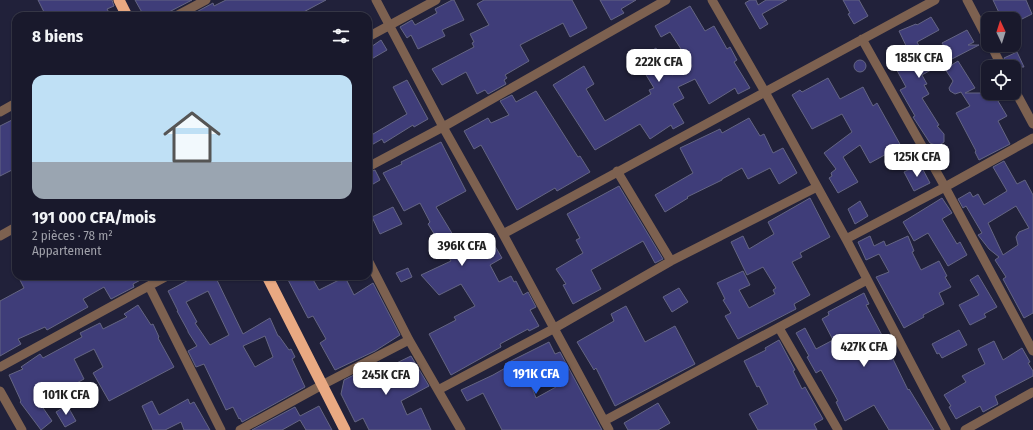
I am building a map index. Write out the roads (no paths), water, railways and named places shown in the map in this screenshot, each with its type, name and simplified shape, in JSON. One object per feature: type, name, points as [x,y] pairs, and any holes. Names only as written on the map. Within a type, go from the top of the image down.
[{"type":"highway","points":[[119,0],[125,12]]},
{"type":"highway","points":[[269,280],[345,430]]},
{"type":"street","points":[[184,12],[206,0]]},
{"type":"street","points":[[376,0],[443,127],[503,234],[609,430]]},
{"type":"street","points":[[372,35],[436,0]]},
{"type":"street","points":[[372,165],[443,127],[666,0]]},
{"type":"street","points":[[712,0],[765,92],[846,239],[946,430]]},
{"type":"street","points":[[503,234],[935,0]]},
{"type":"street","points":[[967,0],[981,27]]},
{"type":"street","points":[[862,39],[945,187],[1033,351]]},
{"type":"street","points":[[1020,100],[1033,124]]},
{"type":"street","points":[[0,112],[12,105]]},
{"type":"street","points":[[846,239],[945,187],[1033,138]]},
{"type":"street","points":[[617,171],[671,261]]},
{"type":"street","points":[[438,390],[554,329],[671,261],[817,187]]},
{"type":"street","points":[[0,236],[12,229]]},
{"type":"street","points":[[372,268],[409,340],[461,430]]},
{"type":"street","points":[[0,367],[159,280]]},
{"type":"street","points":[[604,421],[867,280]]},
{"type":"street","points":[[148,286],[221,430]]},
{"type":"street","points":[[779,328],[838,430]]},
{"type":"street","points":[[240,430],[409,340]]},
{"type":"street","points":[[0,391],[22,430]]},
{"type":"street","points":[[965,430],[1033,392]]}]
